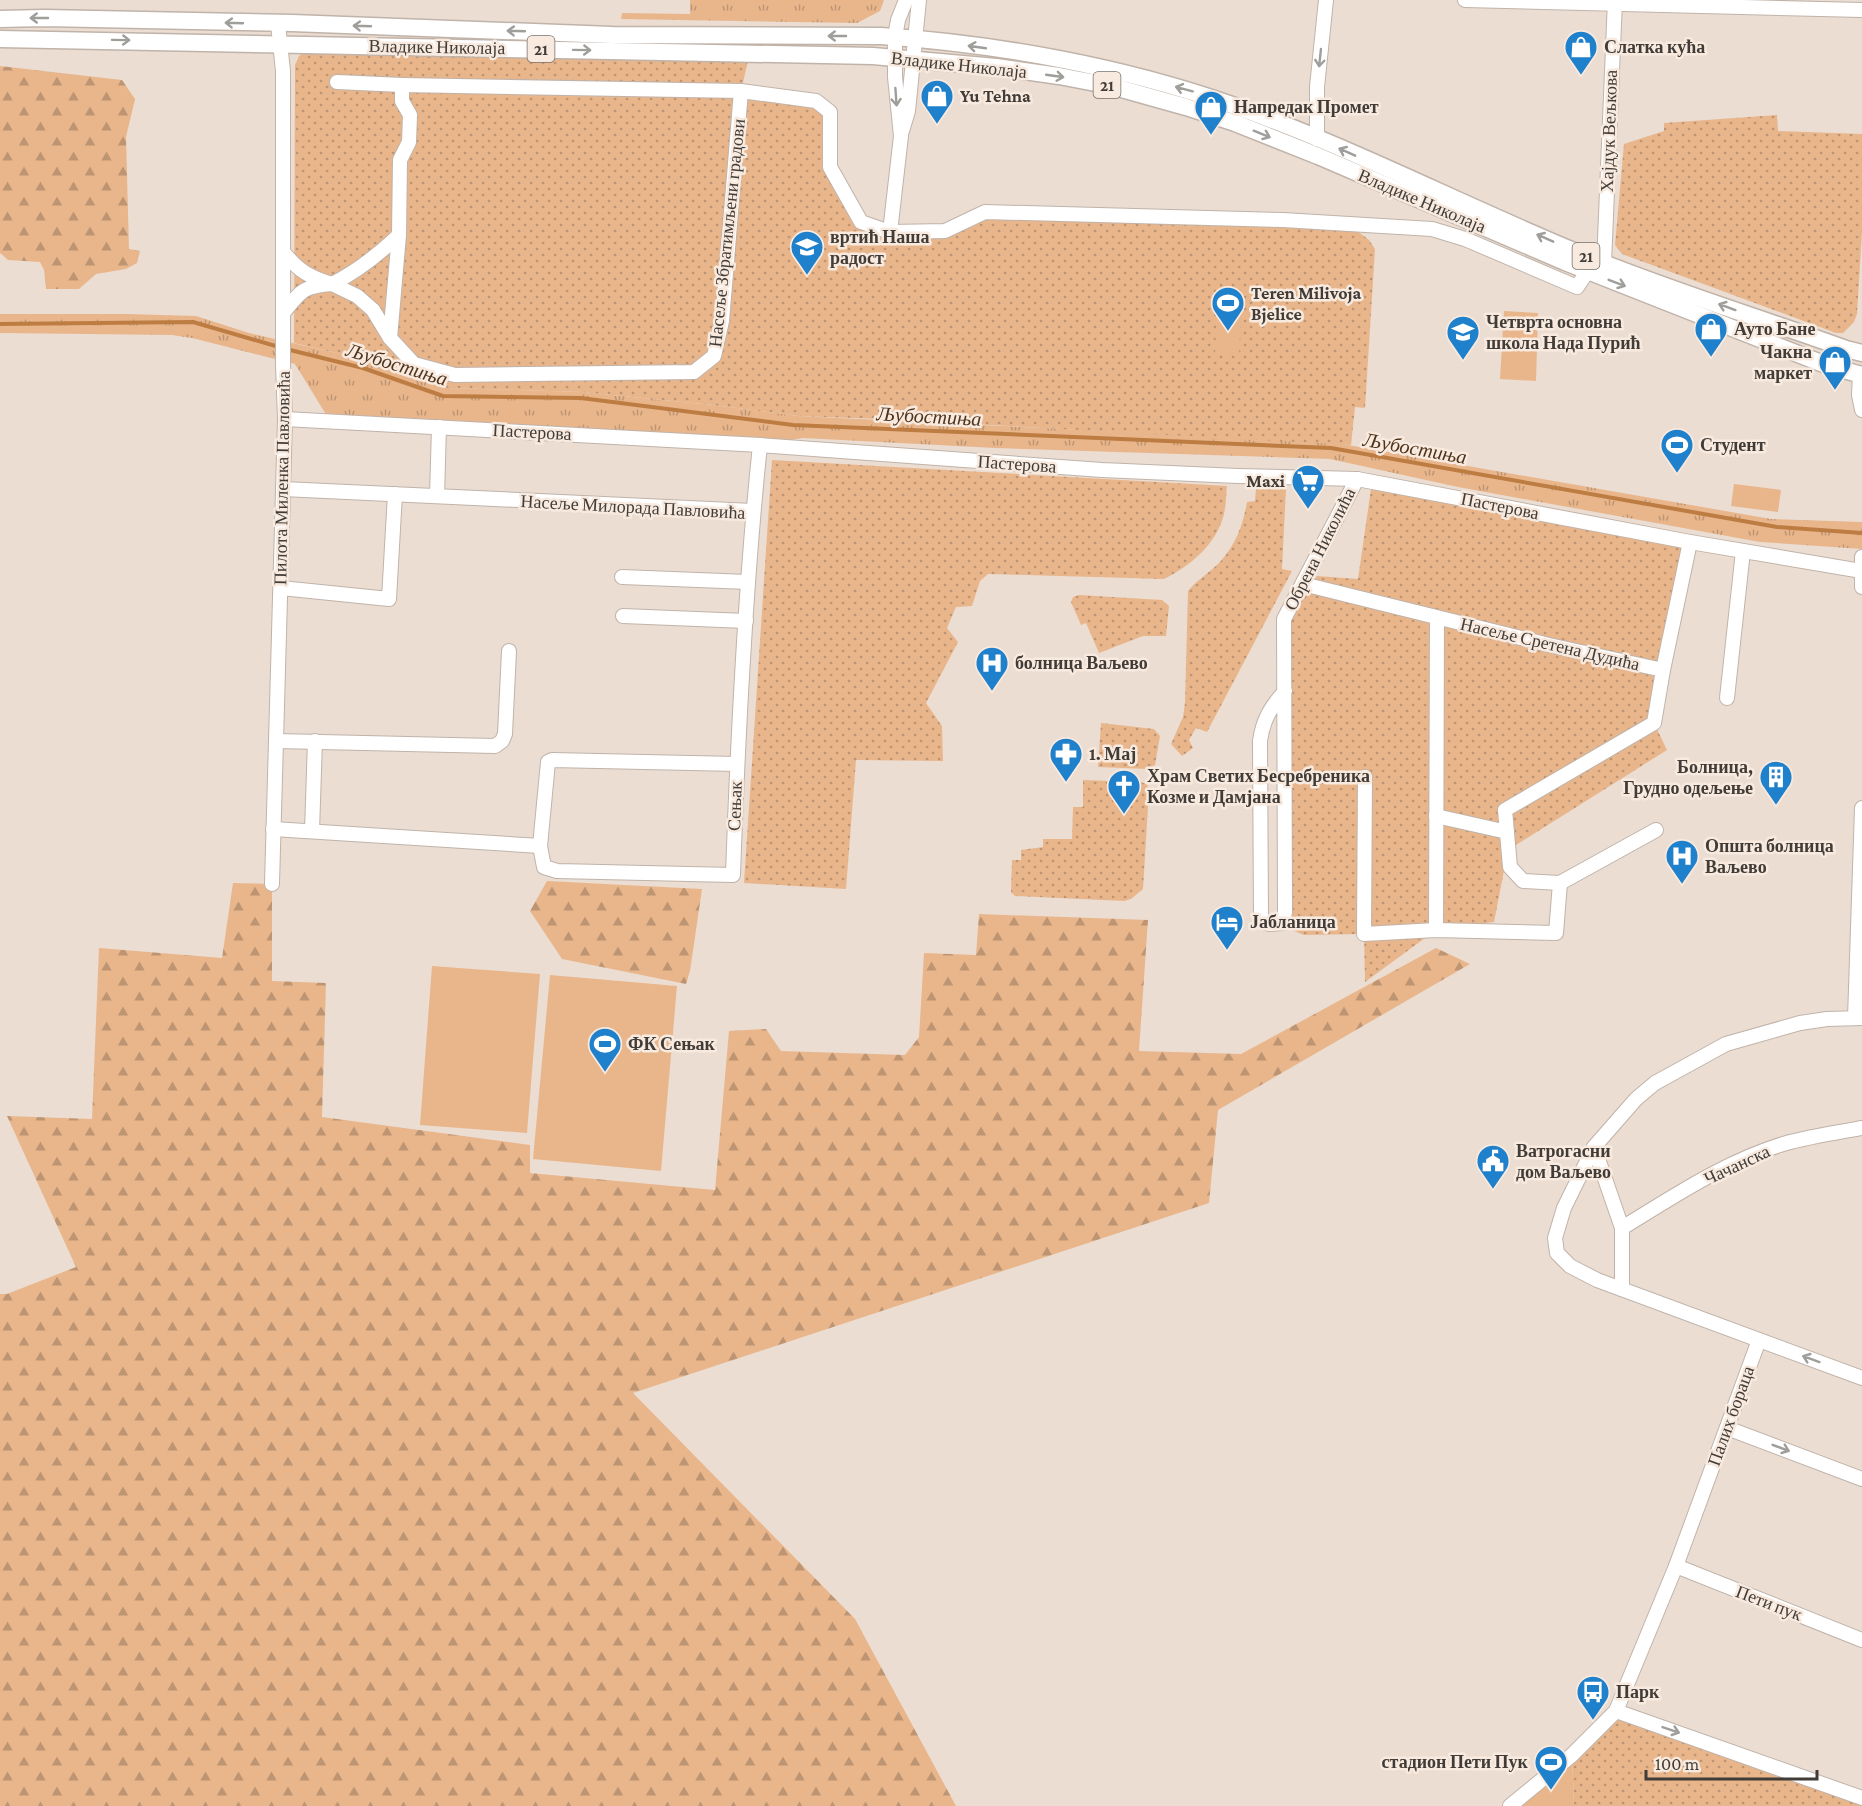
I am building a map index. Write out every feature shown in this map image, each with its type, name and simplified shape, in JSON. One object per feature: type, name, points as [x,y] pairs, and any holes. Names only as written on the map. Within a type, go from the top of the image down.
[{"type":"main road","name":"Владике Николаја","points":[[0,19],[285,24],[612,35],[895,37],[1043,57],[1136,76],[1235,106],[1604,263],[1862,354]]},
{"type":"main road","name":"Владике Николаја","points":[[0,39],[894,57],[1059,76],[1111,86],[1235,123],[1318,156],[1587,272],[1826,365],[1861,375]]},
{"type":"main road","points":[[1861,375],[1862,354]]},
{"type":"street","points":[[901,136],[897,116],[894,57],[898,20],[906,0]]},
{"type":"street","points":[[918,0],[908,111],[901,136],[890,232],[945,231],[985,213],[1283,220],[1432,229],[1465,239],[1577,287],[1587,272]]},
{"type":"street","points":[[1317,139],[1317,87],[1326,0]]},
{"type":"street","points":[[1465,0],[1862,10]]},
{"type":"street","name":"Хајдук Вељкова","points":[[1604,263],[1615,2]]},
{"type":"street","name":"Пилота Миленка Павловића","points":[[272,884],[284,489],[283,72],[285,24]]},
{"type":"street","name":"Насеље Збратимљени градови","points":[[337,82],[741,92],[816,101],[830,112],[830,167],[861,222],[890,232]]},
{"type":"street","points":[[390,338],[399,235],[400,160],[409,142],[410,115],[402,101],[402,85]]},
{"type":"street","name":"Насеље Збратимљени градови","points":[[284,253],[297,269],[312,278],[332,284],[357,296],[373,310],[390,338],[414,364],[455,375],[694,372],[714,356],[722,321],[741,92]]},
{"type":"street","points":[[284,312],[297,296],[312,285],[332,284],[355,272],[376,257],[399,235]]},
{"type":"street","points":[[1861,375],[1859,395],[1862,410]]},
{"type":"street","name":"Пастерова","points":[[285,419],[760,445],[1102,470],[1357,479],[1690,542],[1862,571]]},
{"type":"street","points":[[437,496],[439,427]]},
{"type":"street","points":[[753,511],[760,445]]},
{"type":"street","name":"Обрена Николића","points":[[1285,692],[1271,707],[1265,718],[1260,741],[1261,917],[1263,922],[1269,924],[1283,923],[1285,919],[1285,692],[1284,619],[1357,479]]},
{"type":"street","name":"Насеље Милорада Павловића","points":[[284,489],[753,511],[737,764]]},
{"type":"street","points":[[280,588],[388,599],[395,494]]},
{"type":"street","name":"Насеље Сретена Дудића","points":[[1560,883],[1523,881],[1510,867],[1505,810],[1654,723],[1690,542]]},
{"type":"street","points":[[1727,698],[1743,551]]},
{"type":"street","points":[[1862,557],[1862,587]]},
{"type":"street","points":[[622,577],[748,582]]},
{"type":"street","name":"Насеље Сретена Дудића","points":[[1303,584],[1437,618],[1663,670]]},
{"type":"street","points":[[623,616],[746,621]]},
{"type":"street","name":"Насеље Сретена Дудића","points":[[1436,930],[1437,618]]},
{"type":"street","points":[[276,741],[495,747],[502,741],[505,734],[509,651]]},
{"type":"street","points":[[312,831],[315,741]]},
{"type":"street","name":"Сењак","points":[[552,760],[737,764],[733,875],[556,872],[544,867],[540,846],[548,762],[552,760]]},
{"type":"street","points":[[1365,777],[1364,934],[1436,930],[1556,933],[1560,883],[1656,830]]},
{"type":"street","points":[[1862,808],[1859,1018],[1800,1023],[1726,1044],[1655,1083],[1636,1099],[1594,1147],[1564,1208],[1555,1238],[1557,1253],[1570,1266],[1597,1280],[1862,1378]]},
{"type":"street","points":[[1436,816],[1507,832]]},
{"type":"street","points":[[273,829],[540,846]]},
{"type":"street","name":"Чачанска","points":[[1622,1228],[1680,1193],[1743,1160],[1789,1143],[1862,1128]]},
{"type":"street","points":[[1594,1147],[1622,1228],[1622,1288]]},
{"type":"street","name":"Палих бораца","points":[[1616,1711],[1676,1566],[1759,1340]]},
{"type":"street","points":[[1727,1428],[1862,1479]]},
{"type":"street","name":"Пети пук","points":[[1676,1566],[1862,1640]]},
{"type":"street","points":[[1510,1806],[1572,1755],[1616,1711],[1862,1798]]},
{"type":"green space","points":[[690,0],[884,0],[880,11],[857,23],[621,19],[622,13],[690,14]]},
{"type":"green space","points":[[309,49],[748,61],[741,91],[816,101],[830,112],[830,167],[861,221],[945,231],[985,212],[1348,224],[1369,240],[1375,249],[1365,408],[1355,407],[1351,445],[798,416],[582,392],[448,388],[341,354],[294,343],[295,65],[299,56]]},
{"type":"green space","points":[[0,66],[122,80],[135,99],[126,137],[129,249],[140,251],[137,263],[126,269],[96,274],[79,289],[46,289],[44,270],[40,262],[8,260],[0,253]]},
{"type":"green space","points":[[1777,115],[1778,131],[1862,134],[1862,232],[1857,314],[1854,322],[1843,333],[1836,333],[1622,254],[1615,245],[1624,144],[1664,131],[1664,123]]},
{"type":"green space","name":"Teren Milivoja Bjelice","points":[[1217,308],[1241,310],[1239,355],[1215,354]]},
{"type":"green space","points":[[1504,311],[1538,313],[1536,381],[1500,379]]},
{"type":"green space","points":[[0,314],[196,316],[249,333],[341,354],[448,388],[582,392],[798,416],[1331,442],[1771,519],[1862,522],[1862,549],[1760,542],[1458,487],[1330,459],[995,448],[803,438],[760,445],[330,421],[295,364],[172,335],[0,333]]},
{"type":"green space","points":[[772,460],[1227,486],[1224,514],[1209,544],[1193,561],[1164,579],[988,574],[980,581],[972,606],[956,607],[947,628],[958,642],[926,703],[942,726],[943,761],[856,760],[846,889],[744,883]]},
{"type":"green space","points":[[1372,482],[1690,542],[1654,723],[1667,750],[1508,850],[1494,922],[1436,930],[1365,982],[1364,934],[1304,935],[1287,928],[1284,619],[1317,576],[1358,579]]},
{"type":"green space","name":"Студент","points":[[1734,484],[1781,490],[1778,512],[1731,506]]},
{"type":"green space","points":[[1256,488],[1286,489],[1282,569],[1292,571],[1207,732],[1196,728],[1189,740],[1193,748],[1182,756],[1171,744],[1183,717],[1185,703],[1188,591],[1220,562],[1235,541],[1247,502],[1255,501]]},
{"type":"green space","points":[[1079,595],[1162,600],[1169,606],[1166,636],[1143,636],[1099,653],[1086,623],[1081,625],[1071,602],[1073,597]]},
{"type":"green space","points":[[1101,723],[1154,729],[1160,736],[1155,765],[1148,769],[1098,767]]},
{"type":"green space","points":[[1083,780],[1147,784],[1149,791],[1143,889],[1131,899],[1124,901],[1015,896],[1011,892],[1012,860],[1021,860],[1021,850],[1043,847],[1043,839],[1072,839],[1073,807],[1083,807]]},
{"type":"green space","points":[[547,881],[702,889],[686,984],[562,959],[530,911]]},
{"type":"green space","points":[[233,883],[272,884],[272,981],[326,983],[322,1117],[530,1145],[530,1173],[715,1190],[729,1031],[766,1029],[781,1051],[905,1055],[919,1037],[924,953],[976,955],[979,914],[1148,920],[1139,1051],[1241,1054],[1436,948],[1470,964],[1218,1110],[1209,1203],[633,1393],[855,1619],[956,1806],[0,1806],[0,1294],[7,1294],[76,1267],[7,1116],[92,1119],[99,948],[222,958]]},
{"type":"green space","points":[[432,966],[540,974],[527,1133],[420,1125]]},
{"type":"green space","name":"ФК Сењак","points":[[550,975],[677,986],[661,1171],[533,1159]]},
{"type":"green space","points":[[1616,1711],[1862,1798],[1862,1806],[1574,1806],[1572,1755]]},
{"type":"green space","name":"стадион Пети Пук","points":[[1572,1755],[1574,1806],[1510,1806]]},
{"type":"waterway","name":"Љубостиња","points":[[0,324],[193,322],[279,347]]},
{"type":"waterway","name":"Љубостиња","points":[[286,349],[363,368],[443,396],[581,398],[793,425],[1331,448],[1777,527],[1862,533]]},
{"type":"place","name":"Слатка кућа","points":[[1581,76]]},
{"type":"place","name":"Yu Tehna","points":[[937,125]]},
{"type":"place","name":"Напредак Промет","points":[[1211,136]]},
{"type":"place","name":"вртић Наша радост","points":[[807,276]]},
{"type":"place","name":"Teren Milivoja Bjelice","points":[[1228,332]]},
{"type":"place","name":"Ауто Бане","points":[[1711,358]]},
{"type":"place","name":"Четврта основна школа Нада Пурић","points":[[1463,361]]},
{"type":"place","name":"Чакна маркет","points":[[1835,391]]},
{"type":"place","name":"Студент","points":[[1677,474]]},
{"type":"place","name":"Maxi","points":[[1308,510]]},
{"type":"place","name":"болница Ваљево","points":[[992,692]]},
{"type":"place","name":"1. Мај","points":[[1066,783]]},
{"type":"place","name":"Болница, Грудно одељење","points":[[1776,806]]},
{"type":"place","name":"Храм Светих Бесребреника Козме и Дамјана","points":[[1124,815]]},
{"type":"place","name":"Општа болница Ваљево","points":[[1682,885]]},
{"type":"place","name":"Јабланица","points":[[1227,951]]},
{"type":"place","name":"ФК Сењак","points":[[605,1073]]},
{"type":"place","name":"Ватрогасни дом Ваљево","points":[[1493,1190]]},
{"type":"place","name":"Парк","points":[[1593,1721]]},
{"type":"place","name":"стадион Пети Пук","points":[[1551,1791]]}]
